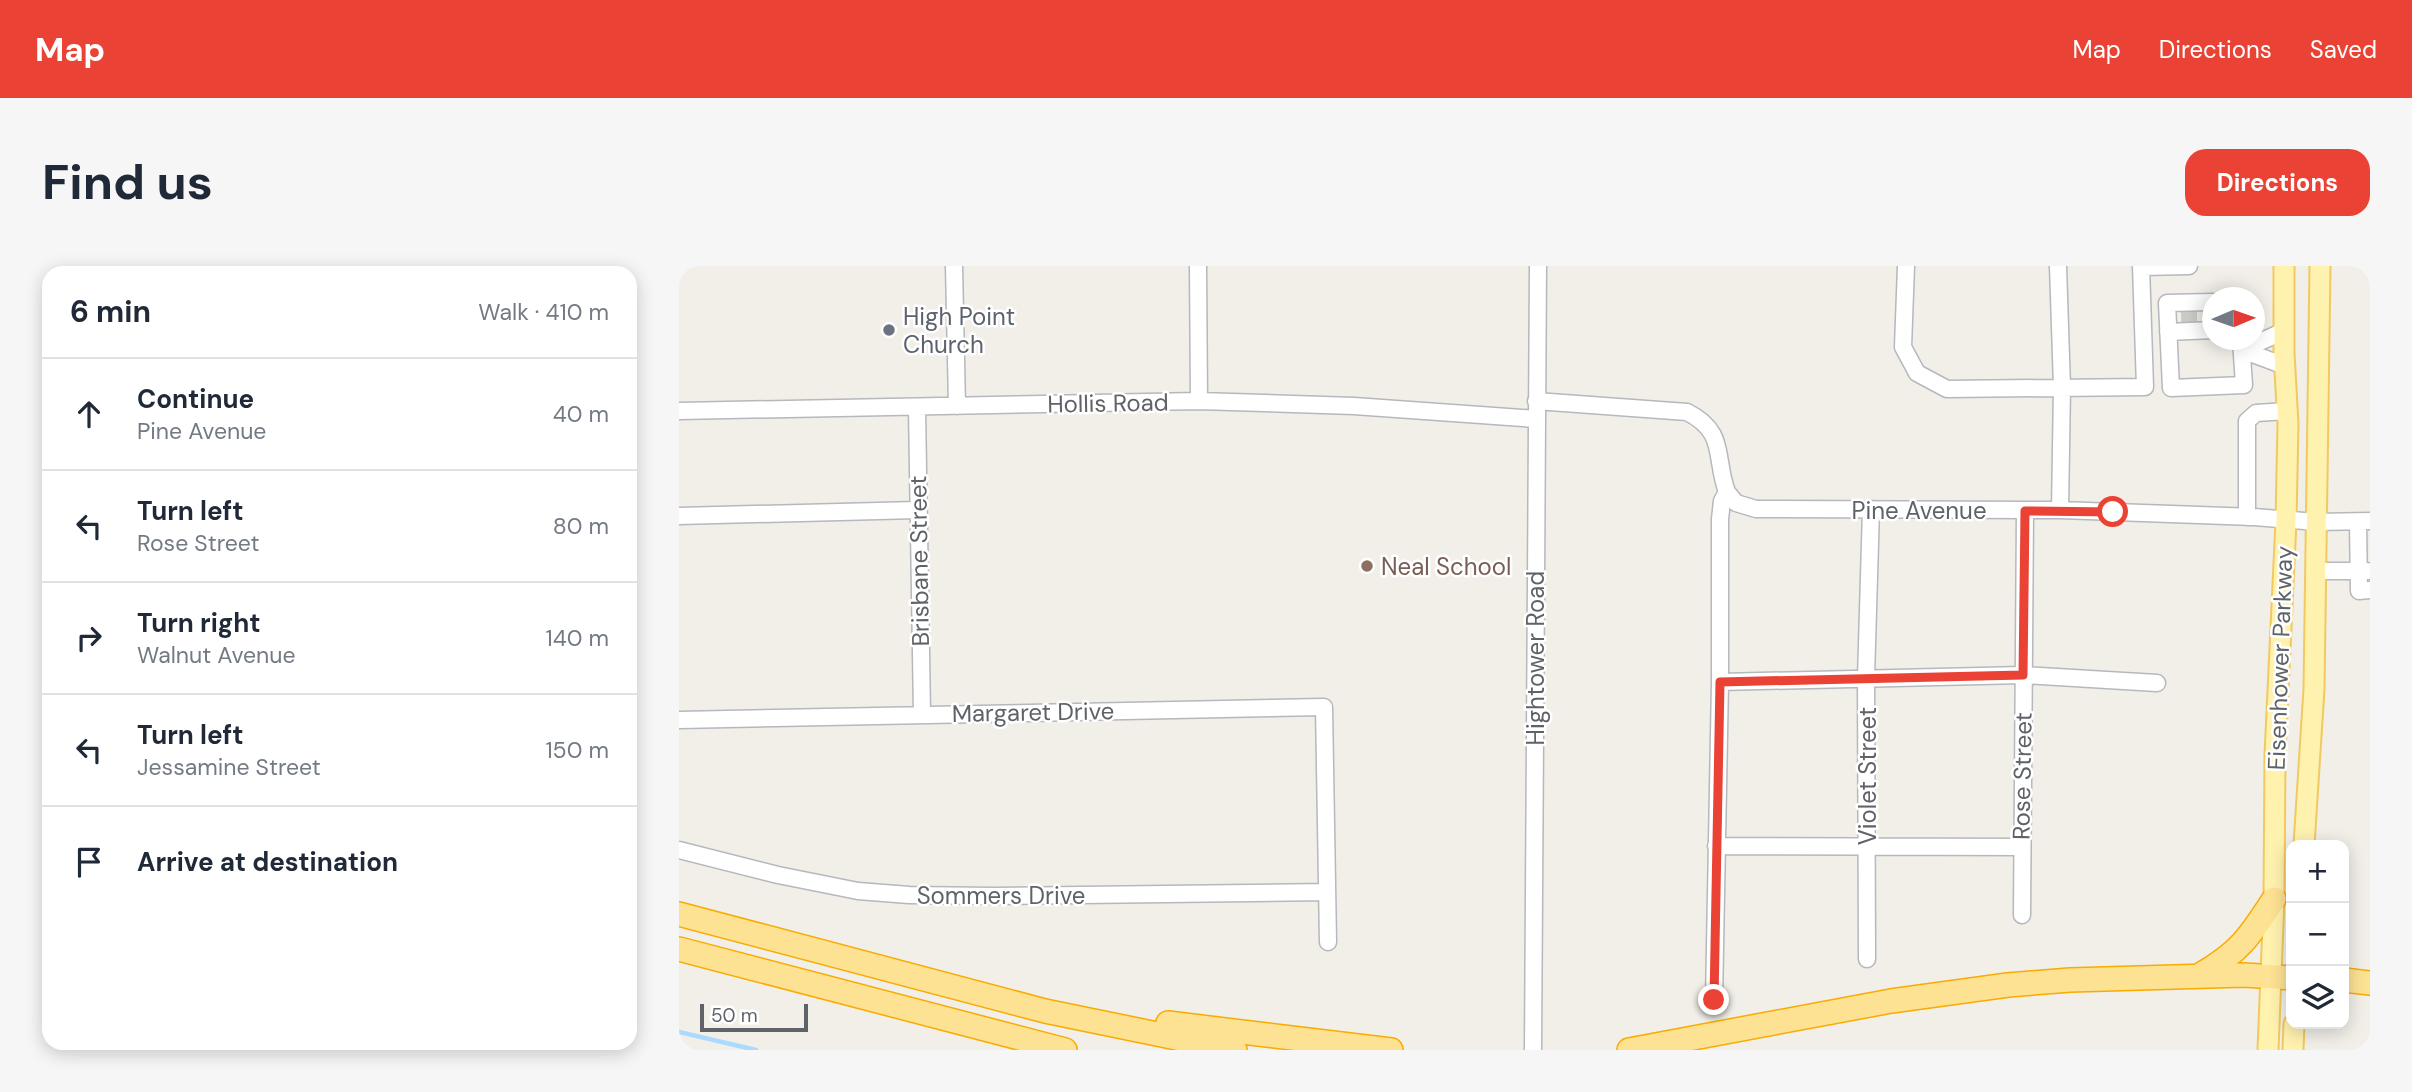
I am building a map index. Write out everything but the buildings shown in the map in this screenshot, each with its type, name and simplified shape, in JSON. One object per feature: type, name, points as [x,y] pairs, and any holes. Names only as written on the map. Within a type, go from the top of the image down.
[{"type":"highway","points":[[2196,977],[2219,964],[2252,935],[2274,899]]},
{"type":"highway","points":[[679,914],[1045,1011],[1235,1050]]},
{"type":"highway","points":[[679,949],[1065,1050]]},
{"type":"highway","points":[[1629,1050],[1891,1001],[1955,992],[2070,980],[2281,977]]},
{"type":"highway","points":[[1045,1011],[1145,1020],[1391,1050]]},
{"type":"main road","name":"Eisenhower Parkway","points":[[2268,1041],[2281,977],[2274,899],[2275,755],[2286,521],[2284,266]]},
{"type":"main road","name":"Eisenhower Parkway","points":[[2304,840],[2315,689],[2320,266]]},
{"type":"street","points":[[954,266],[957,406]]},
{"type":"street","points":[[1198,266],[1199,401]]},
{"type":"street","name":"Hightower Road","points":[[1533,1050],[1538,266]]},
{"type":"street","points":[[1906,266],[1903,348],[1917,373],[1947,389],[2145,387],[2141,267],[2189,266]]},
{"type":"street","points":[[2058,266],[2060,510]]},
{"type":"street","points":[[2202,316],[2189,316],[2167,303],[2171,388],[2244,385],[2241,350]]},
{"type":"street","points":[[2168,332],[2189,316],[2202,316]]},
{"type":"street","points":[[2265,337],[2284,331]]},
{"type":"street","points":[[2251,350],[2285,366]]},
{"type":"street","name":"Hollis Road","points":[[679,411],[1199,401],[1354,406],[1536,419]]},
{"type":"street","points":[[1536,401],[1682,412],[1698,418],[1718,444],[1721,477],[1727,492],[1721,501],[1720,519],[1714,1000]]},
{"type":"street","name":"Brisbane Street","points":[[917,408],[922,714]]},
{"type":"street","points":[[2247,517],[2247,421],[2256,413],[2287,411]]},
{"type":"street","name":"Pine Avenue","points":[[1727,492],[1736,503],[1756,509],[2060,510],[2247,517],[2316,522],[2363,537]]},
{"type":"street","name":"Violet Street","points":[[1867,958],[1866,678],[1871,509]]},
{"type":"street","points":[[679,516],[918,510]]},
{"type":"street","name":"Rose Street","points":[[2022,915],[2025,511]]},
{"type":"street","points":[[2363,537],[2363,571],[2359,591],[2370,590]]},
{"type":"street","points":[[2315,571],[2363,571]]},
{"type":"street","points":[[1720,682],[2023,675],[2157,683]]},
{"type":"street","name":"Margaret Drive","points":[[679,720],[1324,706],[1327,892]]},
{"type":"street","points":[[1716,846],[2021,847]]},
{"type":"street","name":"Sommers Drive","points":[[679,850],[778,875],[858,891],[909,895],[1327,892]]},
{"type":"street","points":[[1327,892],[1328,942]]},
{"type":"waterway","points":[[679,1032],[756,1050]]},
{"type":"tunnel","points":[[2189,309],[2189,324]]},
{"type":"place","name":"High Point Church","points":[[889,330]]},
{"type":"place","name":"Neal School","points":[[1367,566]]},
{"type":"route","points":[[1714,1000],[1720,682],[2023,675],[2025,511],[2113,512]]}]
